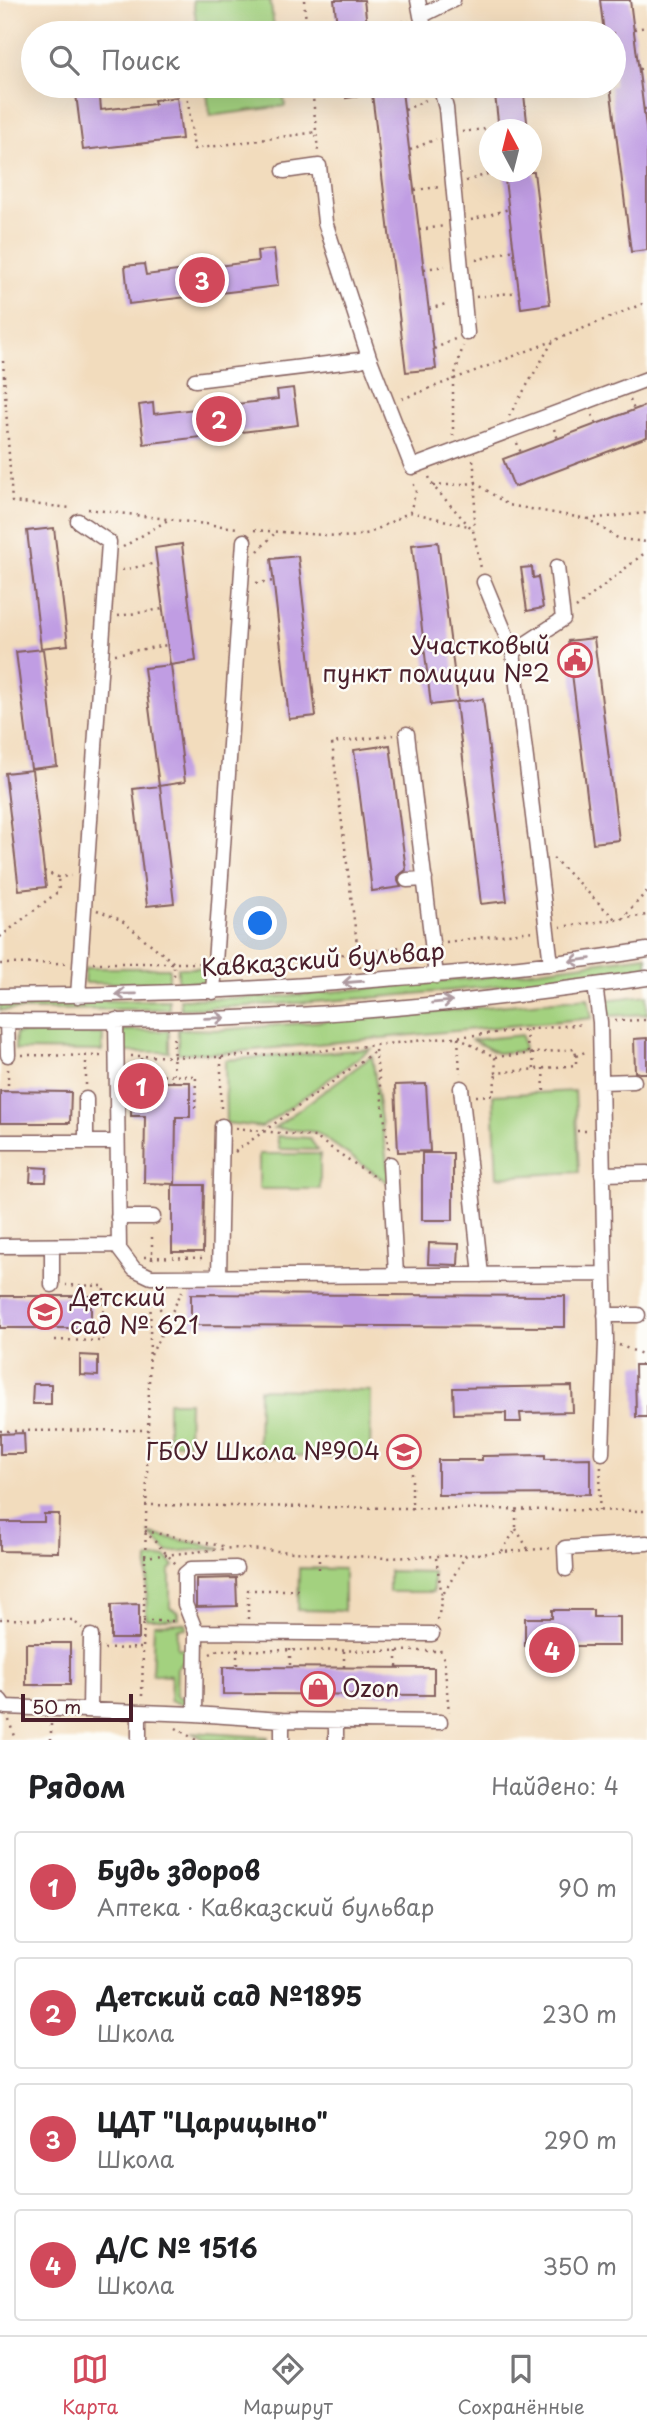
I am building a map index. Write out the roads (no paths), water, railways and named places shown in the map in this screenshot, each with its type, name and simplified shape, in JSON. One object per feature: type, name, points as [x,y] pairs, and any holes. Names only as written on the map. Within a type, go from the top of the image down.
[{"type":"street","points":[[418,0],[422,21]]},
{"type":"street","points":[[421,16],[453,0]]},
{"type":"street","points":[[442,98],[467,333]]},
{"type":"street","points":[[284,171],[319,166],[325,222],[369,357],[412,467],[647,379]]},
{"type":"street","points":[[195,380],[369,357]]},
{"type":"street","points":[[78,521],[109,542],[78,996]]},
{"type":"street","points":[[213,992],[244,541]]},
{"type":"street","points":[[513,652],[563,619],[557,567]]},
{"type":"street","points":[[484,582],[513,652],[551,964]]},
{"type":"street","points":[[407,734],[436,976]]},
{"type":"street","points":[[407,880],[425,879]]},
{"type":"street","name":"Кавказский бульвар","points":[[0,996],[213,992],[436,976],[551,964],[647,950]]},
{"type":"street","name":"Кавказский бульвар","points":[[4,1021],[298,1015],[375,1010],[647,978]]},
{"type":"street","points":[[595,985],[600,1022],[606,1341],[602,1452]]},
{"type":"street","points":[[116,1020],[118,1217],[121,1251],[134,1269],[151,1277],[604,1274]]},
{"type":"street","points":[[4,1021],[8,1055]]},
{"type":"street","points":[[601,1082],[634,1081]]},
{"type":"street","points":[[461,1088],[481,1275]]},
{"type":"street","points":[[86,1099],[86,1142]]},
{"type":"street","points":[[219,1276],[222,1126]]},
{"type":"street","points":[[0,1142],[116,1142]]},
{"type":"street","points":[[390,1164],[394,1191],[396,1275]]},
{"type":"street","points":[[602,1174],[647,1173]]},
{"type":"street","points":[[118,1217],[153,1217]]},
{"type":"street","points":[[0,1246],[52,1246],[121,1251]]},
{"type":"street","points":[[52,1246],[52,1284]]},
{"type":"street","points":[[605,1315],[638,1315]]},
{"type":"street","points":[[566,1569],[565,1548],[647,1543]]},
{"type":"street","points":[[195,1714],[193,1626],[185,1604],[185,1574],[191,1569],[236,1568]]},
{"type":"street","points":[[193,1626],[242,1633],[397,1634],[435,1637]]},
{"type":"street","points":[[90,1710],[91,1636]]},
{"type":"street","points":[[2,1703],[282,1720],[444,1720]]},
{"type":"street","points":[[139,1740],[140,1712]]},
{"type":"street","points":[[282,1720],[282,1740]]},
{"type":"street","points":[[336,1721],[336,1740]]},
{"type":"place","name":"ЦДТ \"Царицыно\"","points":[[202,280]]},
{"type":"place","name":"Детский сад №1895","points":[[219,419]]},
{"type":"place","name":"Участковый пункт полиции №2","points":[[575,660]]},
{"type":"place","name":"Будь здоров","points":[[141,1086]]},
{"type":"place","name":"Детский сад № 621","points":[[45,1312]]},
{"type":"place","name":"ГБОУ Школа №904","points":[[404,1452]]},
{"type":"place","name":"Д/C № 1516","points":[[552,1650]]},
{"type":"place","name":"Ozon","points":[[318,1689]]}]
